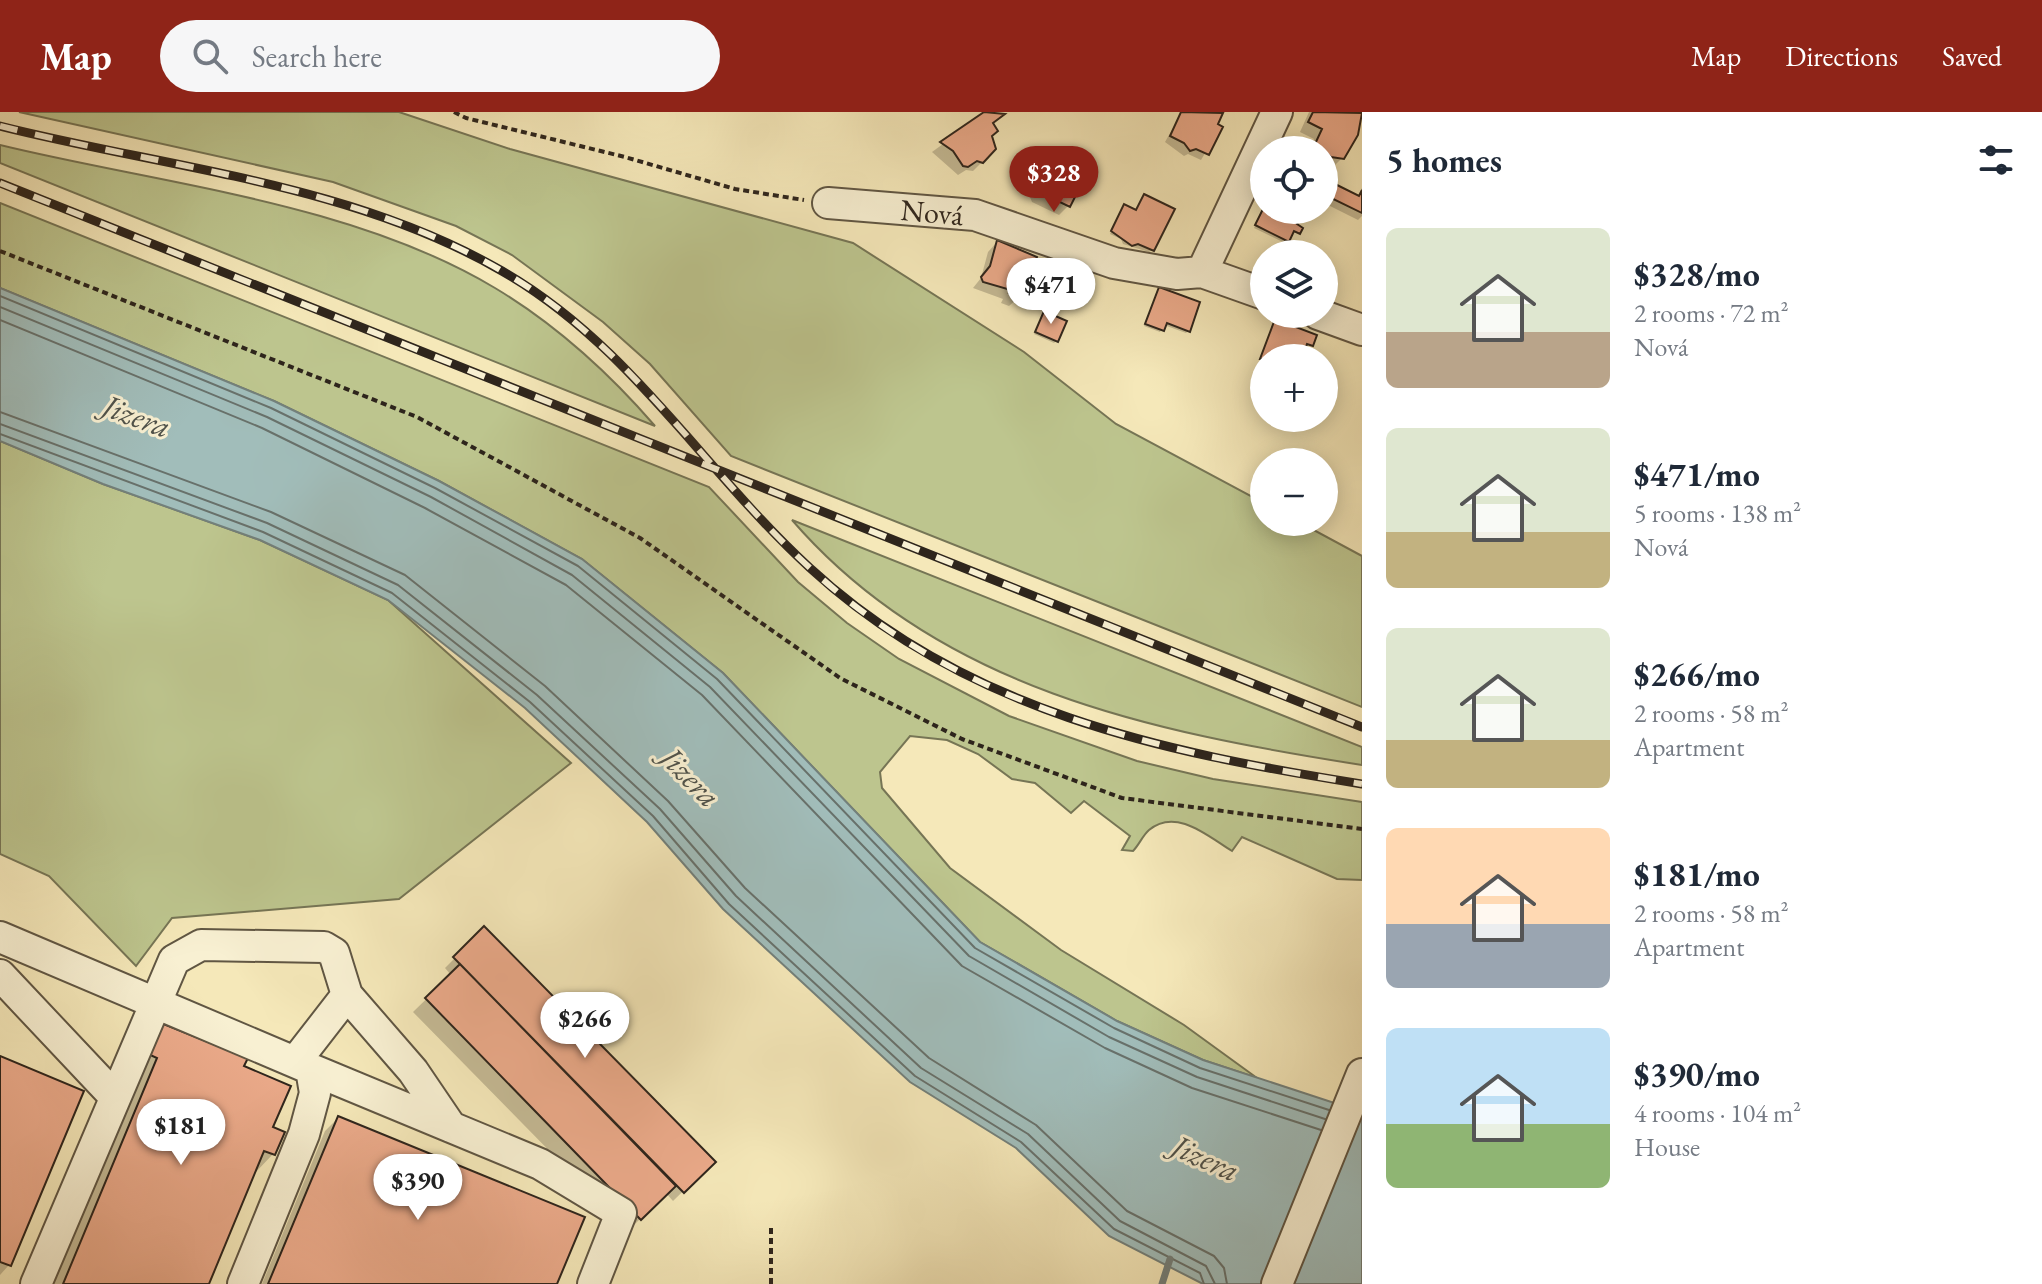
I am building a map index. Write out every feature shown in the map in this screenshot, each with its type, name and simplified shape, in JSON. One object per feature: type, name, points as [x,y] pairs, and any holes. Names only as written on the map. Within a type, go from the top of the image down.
[{"type":"street","points":[[1202,272],[1277,112]]},
{"type":"street","name":"Nová","points":[[828,203],[975,215],[1114,263],[1177,274],[1202,272],[1250,289]]},
{"type":"street","points":[[1338,321],[1362,330]]},
{"type":"street","points":[[0,937],[540,1164],[621,1213],[593,1284]]},
{"type":"street","points":[[36,1284],[154,1001],[174,960],[201,945],[324,947],[334,953],[347,995],[413,1071],[451,1127]]},
{"type":"street","points":[[0,975],[114,1096]]},
{"type":"street","points":[[303,1066],[347,995]]},
{"type":"street","points":[[243,1284],[304,1134],[315,1093],[303,1066]]},
{"type":"street","points":[[1277,1284],[1358,1082]]},
{"type":"path","points":[[454,112],[466,118],[625,157],[735,189],[828,203]]},
{"type":"path","points":[[0,251],[417,417],[640,538],[840,678],[962,739],[1122,798],[1362,829]]},
{"type":"path","points":[[771,1226],[771,1284]]},
{"type":"green space","points":[[19,112],[399,112],[510,149],[853,243],[1024,352],[1116,424],[1250,496],[1250,536],[1325,536],[1362,556],[1362,707],[731,456],[650,364],[603,322],[512,255],[456,226],[333,182]]},
{"type":"green space","points":[[0,145],[318,215],[439,259],[495,288],[560,334],[619,387],[655,426],[0,163]]},
{"type":"green space","points":[[0,203],[709,487],[798,582],[847,623],[899,659],[1009,716],[1137,761],[1213,779],[1362,802],[1362,880],[1337,879],[1242,837],[1232,851],[1203,832],[1181,823],[1159,824],[1147,832],[1133,851],[1122,850],[1130,836],[1084,801],[1071,813],[1035,783],[1012,779],[978,754],[947,740],[910,736],[880,772],[882,788],[950,868],[1061,950],[1184,1025],[1257,1078],[1203,1060],[1117,1021],[980,942],[723,673],[582,559],[439,481],[274,401],[0,288]]},
{"type":"green space","points":[[0,441],[103,484],[260,540],[388,600],[571,763],[399,899],[172,918],[136,966],[49,876],[0,854]]},
{"type":"green space","points":[[792,520],[1362,747],[1362,765],[1205,737],[1128,718],[1053,694],[981,663],[913,625],[850,578]]},
{"type":"water","name":"Jizera","points":[[0,288],[274,401],[439,481],[582,559],[723,673],[980,942],[1117,1021],[1203,1060],[1362,1112],[1362,1284],[1203,1284],[1109,1236],[1016,1148],[910,1082],[723,909],[647,822],[525,708],[388,600],[260,540],[103,484],[0,441]]},
{"type":"building","points":[[984,112],[1005,114],[993,123],[998,131],[992,136],[996,149],[983,163],[977,161],[968,167],[963,166],[953,151],[940,142]]},
{"type":"building","points":[[1181,112],[1223,113],[1218,124],[1223,127],[1209,155],[1196,149],[1190,151],[1184,143],[1170,136]]},
{"type":"building","points":[[1313,112],[1362,113],[1358,135],[1344,159],[1338,158],[1338,136],[1319,136],[1322,129],[1308,122]]},
{"type":"building","points":[[1058,148],[1090,167],[1070,207],[1041,193],[1039,187],[1044,176],[1041,169]]},
{"type":"building","points":[[1338,186],[1359,196],[1362,190],[1362,213],[1338,201]]},
{"type":"building","points":[[1144,194],[1175,209],[1154,251],[1138,244],[1132,246],[1111,231],[1124,204],[1136,210]]},
{"type":"building","points":[[1297,224],[1303,228],[1300,234],[1294,231],[1290,240],[1285,240],[1255,225]]},
{"type":"building","points":[[997,240],[1037,257],[1020,298],[1009,293],[1011,290],[983,282],[981,277],[990,266]]},
{"type":"building","points":[[1159,287],[1200,302],[1190,332],[1167,323],[1164,331],[1145,324]]},
{"type":"building","points":[[1044,311],[1067,321],[1058,342],[1035,332]]},
{"type":"building","points":[[1272,328],[1299,328],[1317,335],[1314,344],[1266,344]]},
{"type":"building","points":[[484,926],[716,1162],[684,1193],[453,957]]},
{"type":"building","points":[[460,964],[676,1186],[641,1220],[425,998]]},
{"type":"building","points":[[161,1023],[248,1058],[244,1066],[291,1086],[273,1127],[285,1132],[275,1155],[264,1151],[209,1284],[63,1284],[157,1058],[148,1054]]},
{"type":"building","points":[[0,1056],[84,1091],[11,1266],[0,1262]]},
{"type":"building","points":[[338,1116],[585,1217],[557,1284],[268,1284]]},
{"type":"waterway","points":[[1162,1284],[1170,1259]]},
{"type":"railway","points":[[0,126],[257,181],[383,217],[444,241],[502,271],[548,301],[590,335],[810,568],[870,617],[933,658],[1000,691],[1069,718],[1140,739],[1213,757],[1362,784]]},
{"type":"railway","points":[[0,183],[1362,727]]}]
